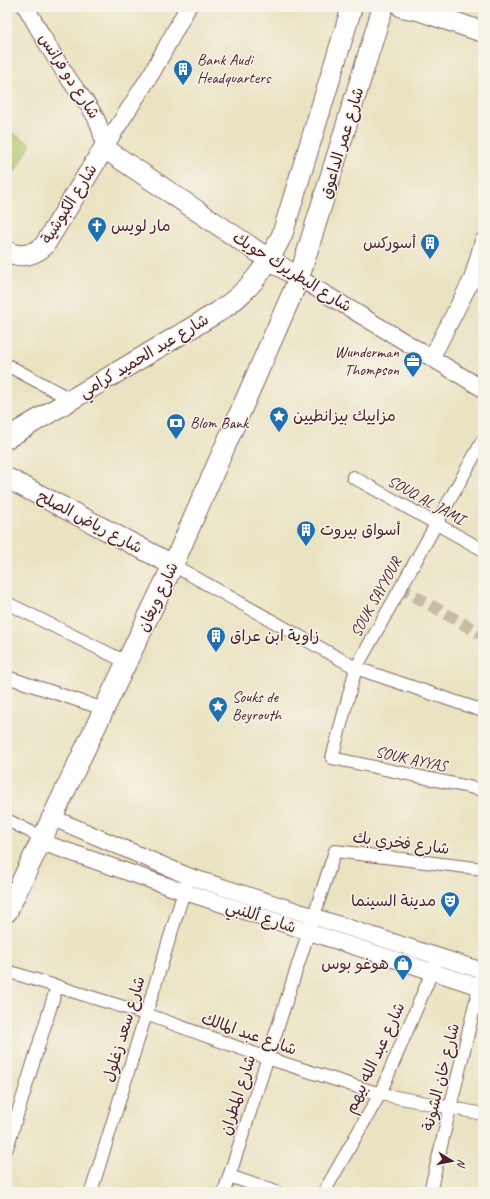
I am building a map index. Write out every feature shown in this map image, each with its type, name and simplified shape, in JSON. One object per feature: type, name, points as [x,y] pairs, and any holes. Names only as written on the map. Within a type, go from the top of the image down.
[{"type":"street","name":"شارع دو فرانس","points":[[26,7],[64,72],[96,115],[102,134],[104,148]]},
{"type":"street","points":[[104,148],[154,71],[188,7]]},
{"type":"street","name":"شارع عمر الداعوق","points":[[270,260],[282,235],[292,208],[352,7]]},
{"type":"street","name":"شارع عمر الداعوق","points":[[299,278],[383,7]]},
{"type":"street","points":[[402,7],[421,11],[483,32]]},
{"type":"street","name":"شارع الكبوشية","points":[[7,251],[19,256],[29,255],[44,246],[104,148]]},
{"type":"street","name":"شارع البطريرك حويك","points":[[104,148],[270,260],[483,389]]},
{"type":"street","points":[[432,357],[472,278],[483,240]]},
{"type":"street","name":"شارع عبد الحميد كرامي","points":[[7,438],[232,303],[246,290],[270,260]]},
{"type":"street","name":"شارع ويغان","points":[[7,912],[173,565],[299,278]]},
{"type":"street","points":[[7,365],[72,400]]},
{"type":"street","name":"SOUK SAYYOUR","points":[[332,758],[356,668],[436,523],[478,461],[483,440]]},
{"type":"street","name":"SOUQ AL JAMI","points":[[353,477],[483,550]]},
{"type":"street","name":"شارع رياض الصلح","points":[[7,478],[173,565]]},
{"type":"street","points":[[173,565],[356,668],[483,711]]},
{"type":"street","points":[[7,603],[126,662]]},
{"type":"street","points":[[7,677],[104,709]]},
{"type":"street","name":"SOUK AYYAS","points":[[332,758],[483,790]]},
{"type":"street","name":"شارع أللنبي","points":[[53,818],[188,876],[482,970]]},
{"type":"street","points":[[7,820],[42,840]]},
{"type":"street","name":"شارع أللنبي","points":[[42,840],[185,892],[482,987]]},
{"type":"street","name":"شارع فخري بك","points":[[314,916],[335,851],[483,868]]},
{"type":"street","name":"شارع سعد زغلول","points":[[91,1192],[185,892],[188,876]]},
{"type":"street","name":"شارع المطران","points":[[224,1192],[266,1058],[310,932],[314,916]]},
{"type":"street","name":"شارع عبد الله بيهم","points":[[324,1192],[380,1094],[438,956]]},
{"type":"street","name":"شارع خان الشونة","points":[[430,1192],[450,1107],[482,987],[482,970]]},
{"type":"street","name":"شارع عبد المالك","points":[[7,971],[146,1014],[266,1058],[380,1094],[483,1114]]},
{"type":"street","points":[[7,1148],[57,986]]},
{"type":"street","points":[[229,1176],[276,1192]]},
{"type":"green space","points":[[7,130],[31,144],[7,185]]},
{"type":"tunnel","points":[[399,587],[483,635]]},
{"type":"place","name":"Bank Audi Headquarters","points":[[183,86]]},
{"type":"place","name":"مار لويس","points":[[97,243]]},
{"type":"place","name":"أسوركس","points":[[430,260]]},
{"type":"place","name":"Wunderman Thompson","points":[[413,378]]},
{"type":"place","name":"مزاييك بيزانطيين","points":[[279,433]]},
{"type":"place","name":"Blom Bank","points":[[176,440]]},
{"type":"place","name":"أسواق بيروت","points":[[306,547]]},
{"type":"place","name":"زاوية ابن عراق","points":[[216,653]]},
{"type":"place","name":"Souks de Beyrouth","points":[[218,723]]},
{"type":"place","name":"مدينة السينما","points":[[450,918]]},
{"type":"place","name":"هوغو بوس","points":[[403,981]]}]
